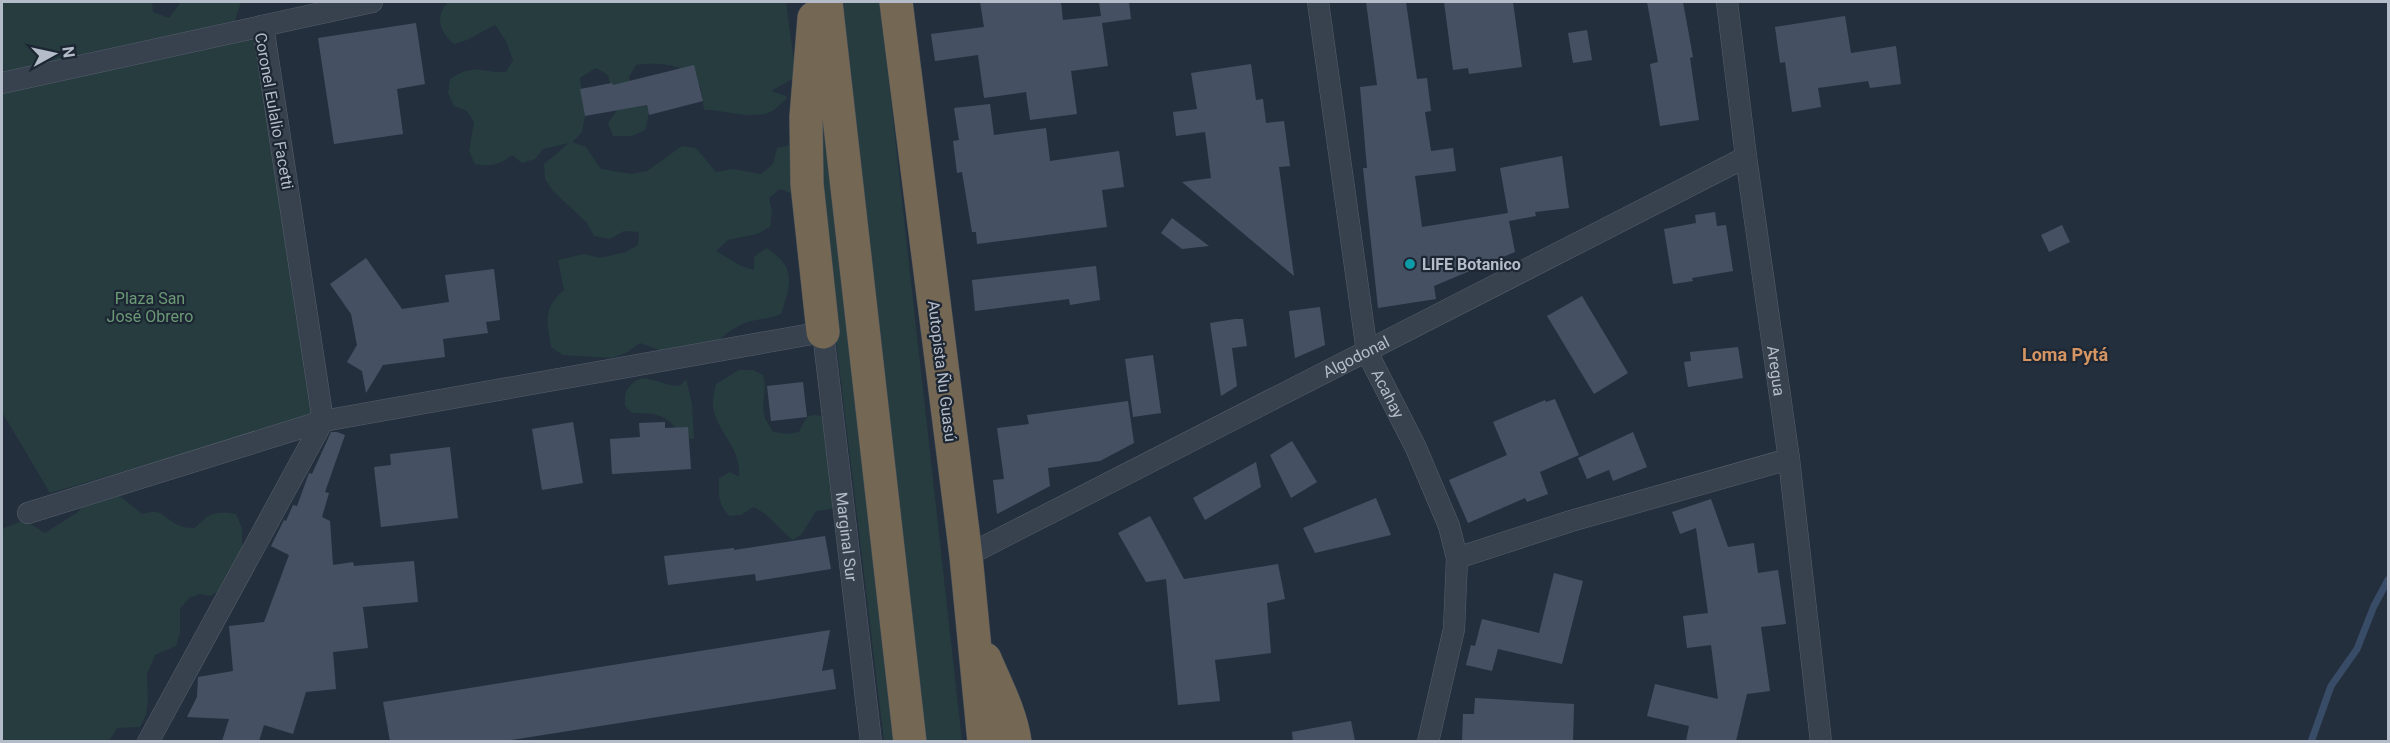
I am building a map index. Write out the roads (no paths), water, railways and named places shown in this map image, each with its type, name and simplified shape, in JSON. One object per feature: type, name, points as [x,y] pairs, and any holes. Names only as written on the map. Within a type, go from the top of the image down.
[{"type":"highway","points":[[815,2],[806,117],[807,184],[822,332]]},
{"type":"highway","points":[[826,2],[910,741]]},
{"type":"highway","name":"Autopista Ñu Guasú","points":[[896,2],[966,556],[984,741]]},
{"type":"highway","points":[[972,628],[1002,699],[1015,741]]},
{"type":"street","points":[[263,26],[372,2]]},
{"type":"street","name":"Acahay","points":[[1318,2],[1367,352],[1416,448],[1449,526],[1457,558],[1454,629],[1428,741]]},
{"type":"street","name":"Aregua","points":[[1727,2],[1746,157],[1789,459],[1821,741]]},
{"type":"street","name":"Coronel Eulalio Facetti","points":[[2,83],[263,26],[323,421]]},
{"type":"street","name":"Algodonal","points":[[966,556],[1746,157]]},
{"type":"street","points":[[28,513],[323,421],[822,332]]},
{"type":"street","name":"Marginal Sur","points":[[822,332],[871,741]]},
{"type":"street","points":[[148,741],[323,421]]},
{"type":"street","points":[[1457,558],[1571,521],[1789,459]]},
{"type":"waterway","points":[[2311,742],[2331,686],[2357,649],[2374,606],[2388,580]]},
{"type":"place","name":"LIFE Botanico","points":[[1410,264]]},
{"type":"district","name":"Loma Pytá","points":[[2065,354]]},
{"type":"park label","name":"Plaza San José Obrero","points":[[150,307]]}]
